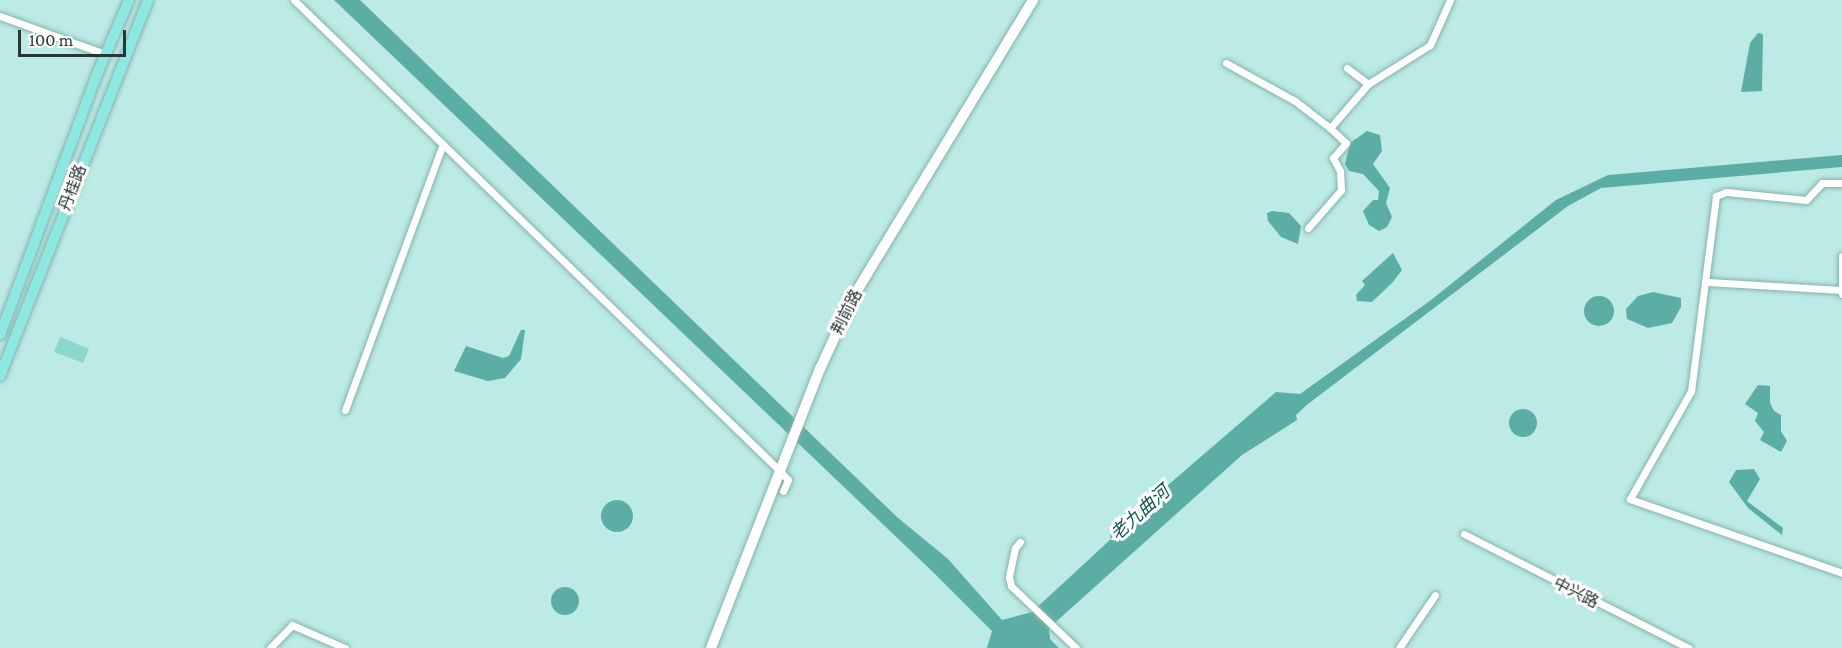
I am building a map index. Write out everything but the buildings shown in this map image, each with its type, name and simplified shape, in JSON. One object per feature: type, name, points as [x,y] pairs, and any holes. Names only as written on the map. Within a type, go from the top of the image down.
[{"type":"main road","name":"丹桂路","points":[[0,335],[105,54],[129,0]]},
{"type":"main road","name":"丹桂路","points":[[0,376],[148,0]]},
{"type":"street","points":[[294,0],[780,471],[788,480],[783,491]]},
{"type":"street","name":"荆前路","points":[[711,648],[820,369],[852,298],[1033,0]]},
{"type":"street","points":[[1330,128],[1368,84],[1430,45],[1450,0]]},
{"type":"street","points":[[0,16],[105,54]]},
{"type":"street","points":[[1226,63],[1308,109],[1346,142],[1333,158],[1340,171],[1341,190],[1308,228]]},
{"type":"street","points":[[1347,68],[1368,84]]},
{"type":"street","points":[[345,410],[443,144]]},
{"type":"street","points":[[1842,183],[1822,183],[1806,200],[1726,192],[1716,196],[1708,282],[1691,391],[1630,499],[1842,573]]},
{"type":"street","points":[[1708,282],[1842,292],[1842,256]]},
{"type":"street","name":"中兴路","points":[[1464,534],[1689,648]]},
{"type":"street","points":[[1020,542],[1015,548],[1009,577],[1011,586],[1076,648]]},
{"type":"street","points":[[1398,648],[1435,595]]},
{"type":"street","points":[[270,648],[292,625],[345,648]]},
{"type":"shaded area","points":[[60,337],[89,349],[83,363],[54,352]]},
{"type":"water","name":"老九曲河","points":[[334,0],[360,0],[897,517],[948,559],[1002,620],[1032,612],[1111,539],[1110,535],[1276,392],[1300,394],[1431,300],[1556,200],[1608,175],[1842,155],[1842,167],[1601,188],[1568,206],[1308,404],[1296,415],[1297,420],[1242,455],[1049,628],[1050,639],[1059,648],[987,648],[992,631],[935,574]]},
{"type":"water","points":[[1758,33],[1763,34],[1762,91],[1741,92],[1750,43]]},
{"type":"water","points":[[1367,131],[1380,135],[1382,151],[1373,164],[1390,188],[1386,203],[1392,217],[1387,227],[1379,231],[1369,225],[1363,211],[1373,200],[1378,200],[1379,191],[1363,174],[1349,171],[1345,164],[1350,143]]},
{"type":"water","points":[[1272,211],[1289,213],[1301,226],[1298,244],[1281,237],[1268,221],[1267,213]]},
{"type":"water","points":[[1393,253],[1402,270],[1372,302],[1357,301],[1356,295],[1365,285],[1362,281]]},
{"type":"water","points":[[1653,292],[1681,298],[1681,307],[1672,323],[1648,328],[1627,319],[1626,309],[1638,296]]},
{"type":"water","points":[[1599,296],[1605,297],[1613,305],[1613,317],[1605,325],[1599,326],[1593,325],[1585,317],[1584,311],[1585,305],[1593,297]]},
{"type":"water","points":[[521,330],[525,330],[521,359],[505,378],[488,381],[454,371],[466,346],[503,358],[509,356]]},
{"type":"water","points":[[1758,385],[1770,386],[1770,403],[1774,411],[1781,415],[1781,431],[1787,441],[1781,452],[1760,440],[1764,432],[1755,421],[1758,413],[1745,404]]},
{"type":"water","points":[[1523,409],[1533,413],[1537,423],[1533,433],[1523,437],[1513,433],[1509,423],[1513,413]]},
{"type":"water","points":[[1754,469],[1760,479],[1747,501],[1783,528],[1782,535],[1748,508],[1729,482],[1736,470]]},
{"type":"water","points":[[617,500],[628,505],[633,516],[628,527],[617,532],[606,527],[601,516],[606,505]]},
{"type":"water","points":[[565,587],[575,591],[579,601],[575,611],[565,615],[555,611],[551,601],[555,591]]}]
